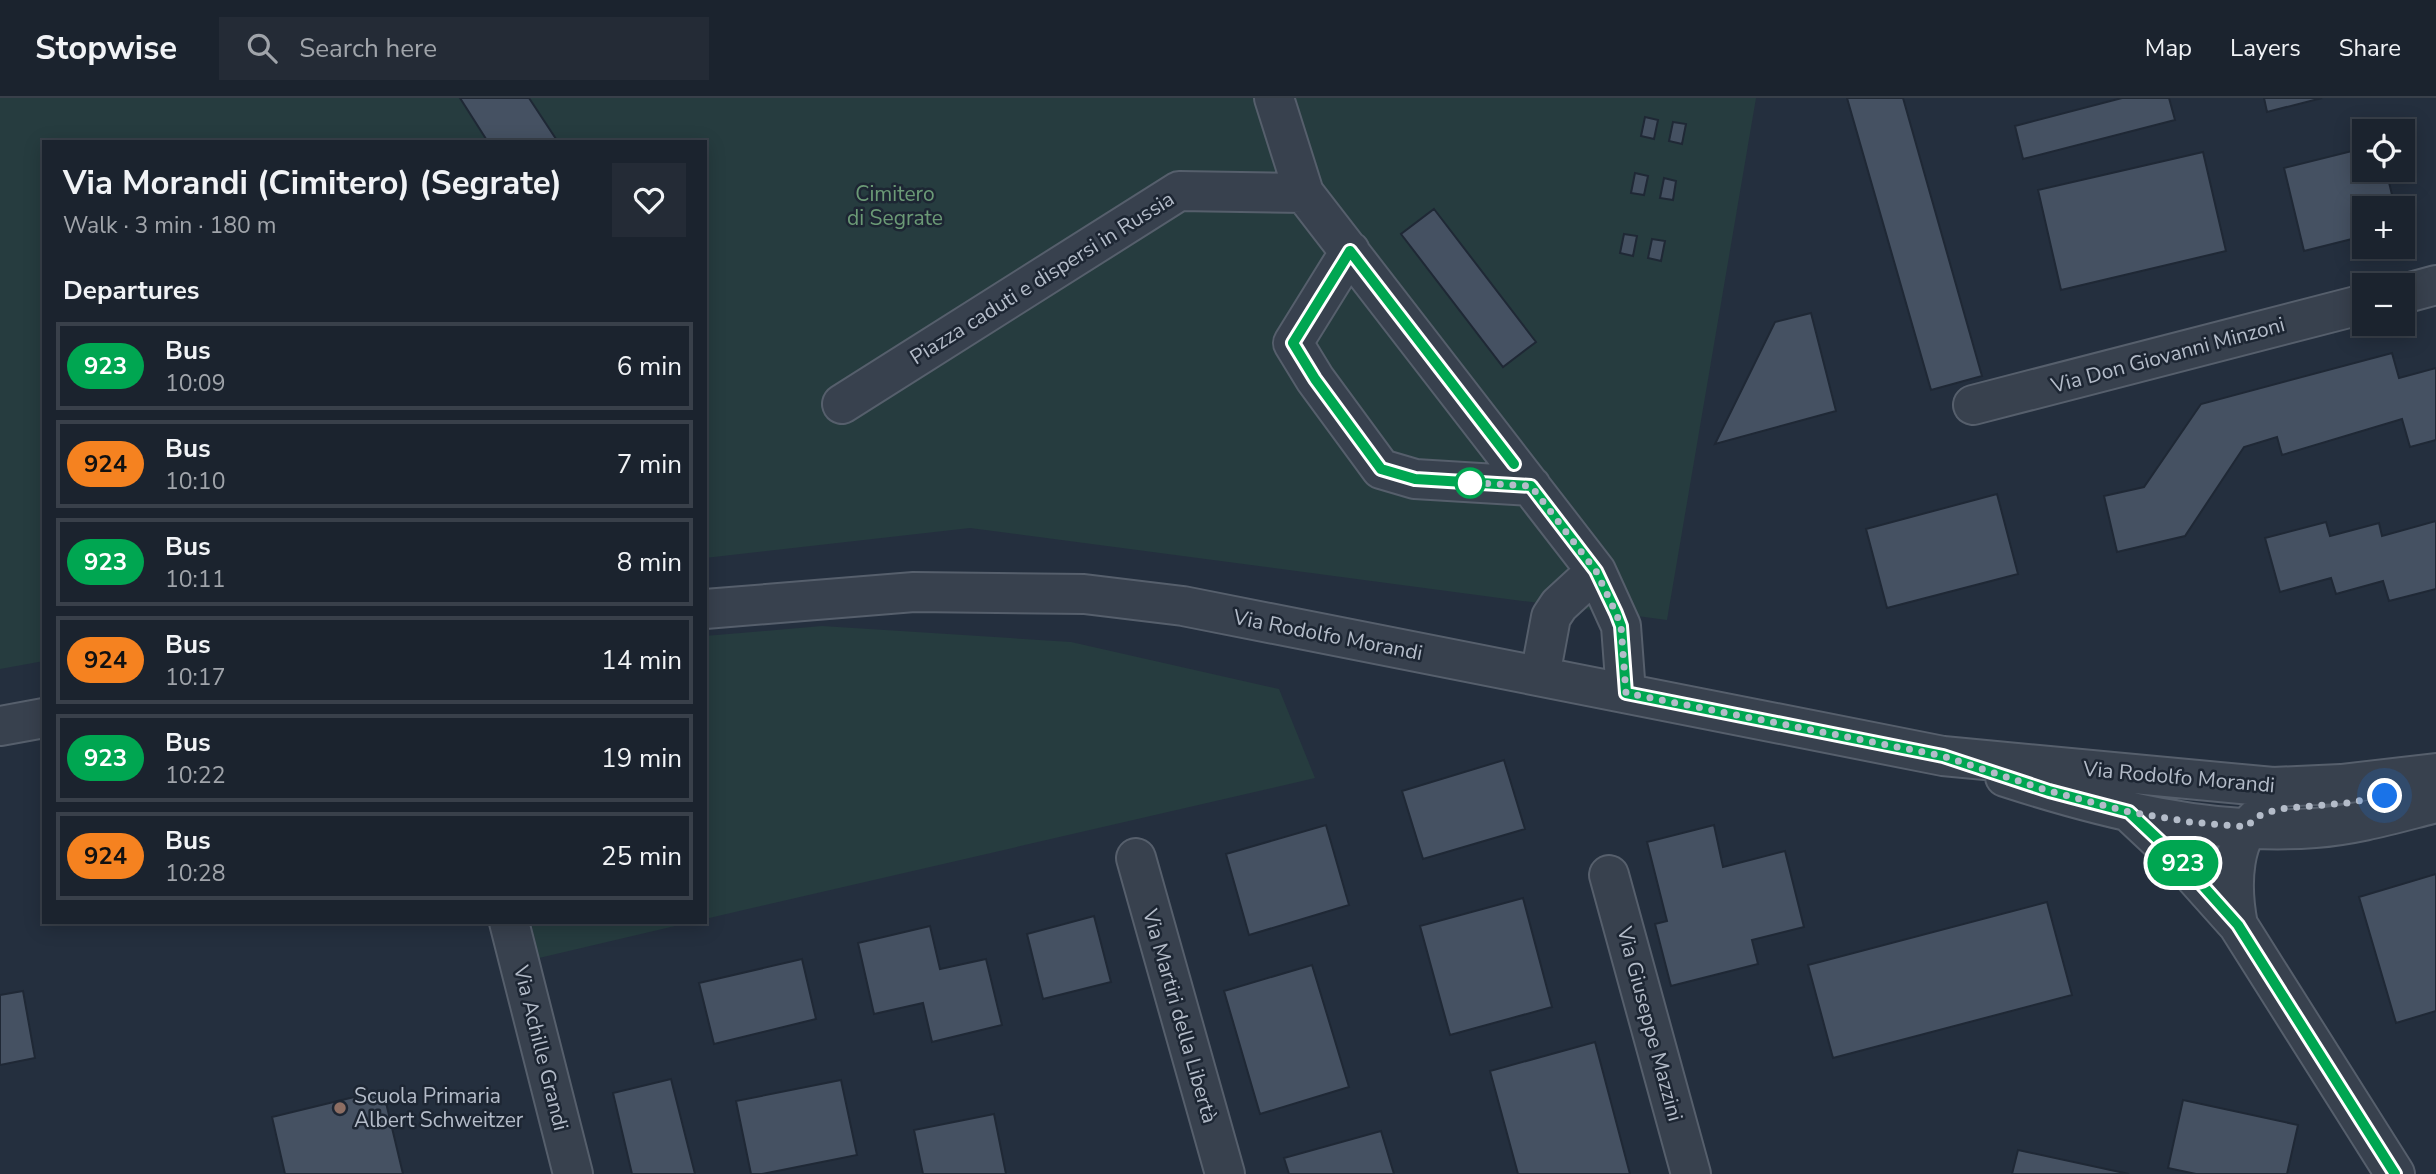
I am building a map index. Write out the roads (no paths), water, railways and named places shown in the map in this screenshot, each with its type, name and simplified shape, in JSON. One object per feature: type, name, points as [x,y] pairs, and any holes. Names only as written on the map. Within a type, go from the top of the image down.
[{"type":"street","points":[[1273,98],[1304,193],[1596,571],[1621,626],[1626,693]]},
{"type":"street","name":"Piazza caduti e dispersi in Russia","points":[[842,404],[1179,191],[1304,193]]},
{"type":"street","points":[[1350,251],[1293,343],[1315,379],[1381,469],[1415,479],[1531,486]]},
{"type":"street","points":[[2415,291],[2436,285]]},
{"type":"street","name":"Via Don Giovanni Minzoni","points":[[1972,405],[2352,307]]},
{"type":"street","points":[[1540,677],[1551,617],[1559,605],[1596,571]]},
{"type":"street","name":"Via Rodolfo Morandi","points":[[707,609],[914,592],[1084,594],[1183,606],[1943,756],[2273,787],[2429,784]]},
{"type":"street","points":[[0,726],[42,718]]},
{"type":"street","name":"Via Rodolfo Morandi","points":[[1943,756],[2049,791],[2129,812],[2190,822],[2247,827],[2256,817],[2278,809],[2347,803],[2429,784]]},
{"type":"street","points":[[2129,812],[2179,859],[2238,925],[2395,1174]]},
{"type":"street","points":[[2238,925],[2233,886],[2239,849],[2247,827]]},
{"type":"street","name":"Via Martiri della Libertà","points":[[1136,858],[1225,1174]]},
{"type":"street","name":"Via Giuseppe Mazzini","points":[[1609,875],[1691,1174]]},
{"type":"street","name":"Via Achille Grandi","points":[[510,924],[573,1174]]},
{"type":"place","name":"Scuola Primaria Albert Schweitzer","points":[[340,1108]]},
{"type":"park label","name":"Cimitero di Segrate","points":[[895,206]]}]
